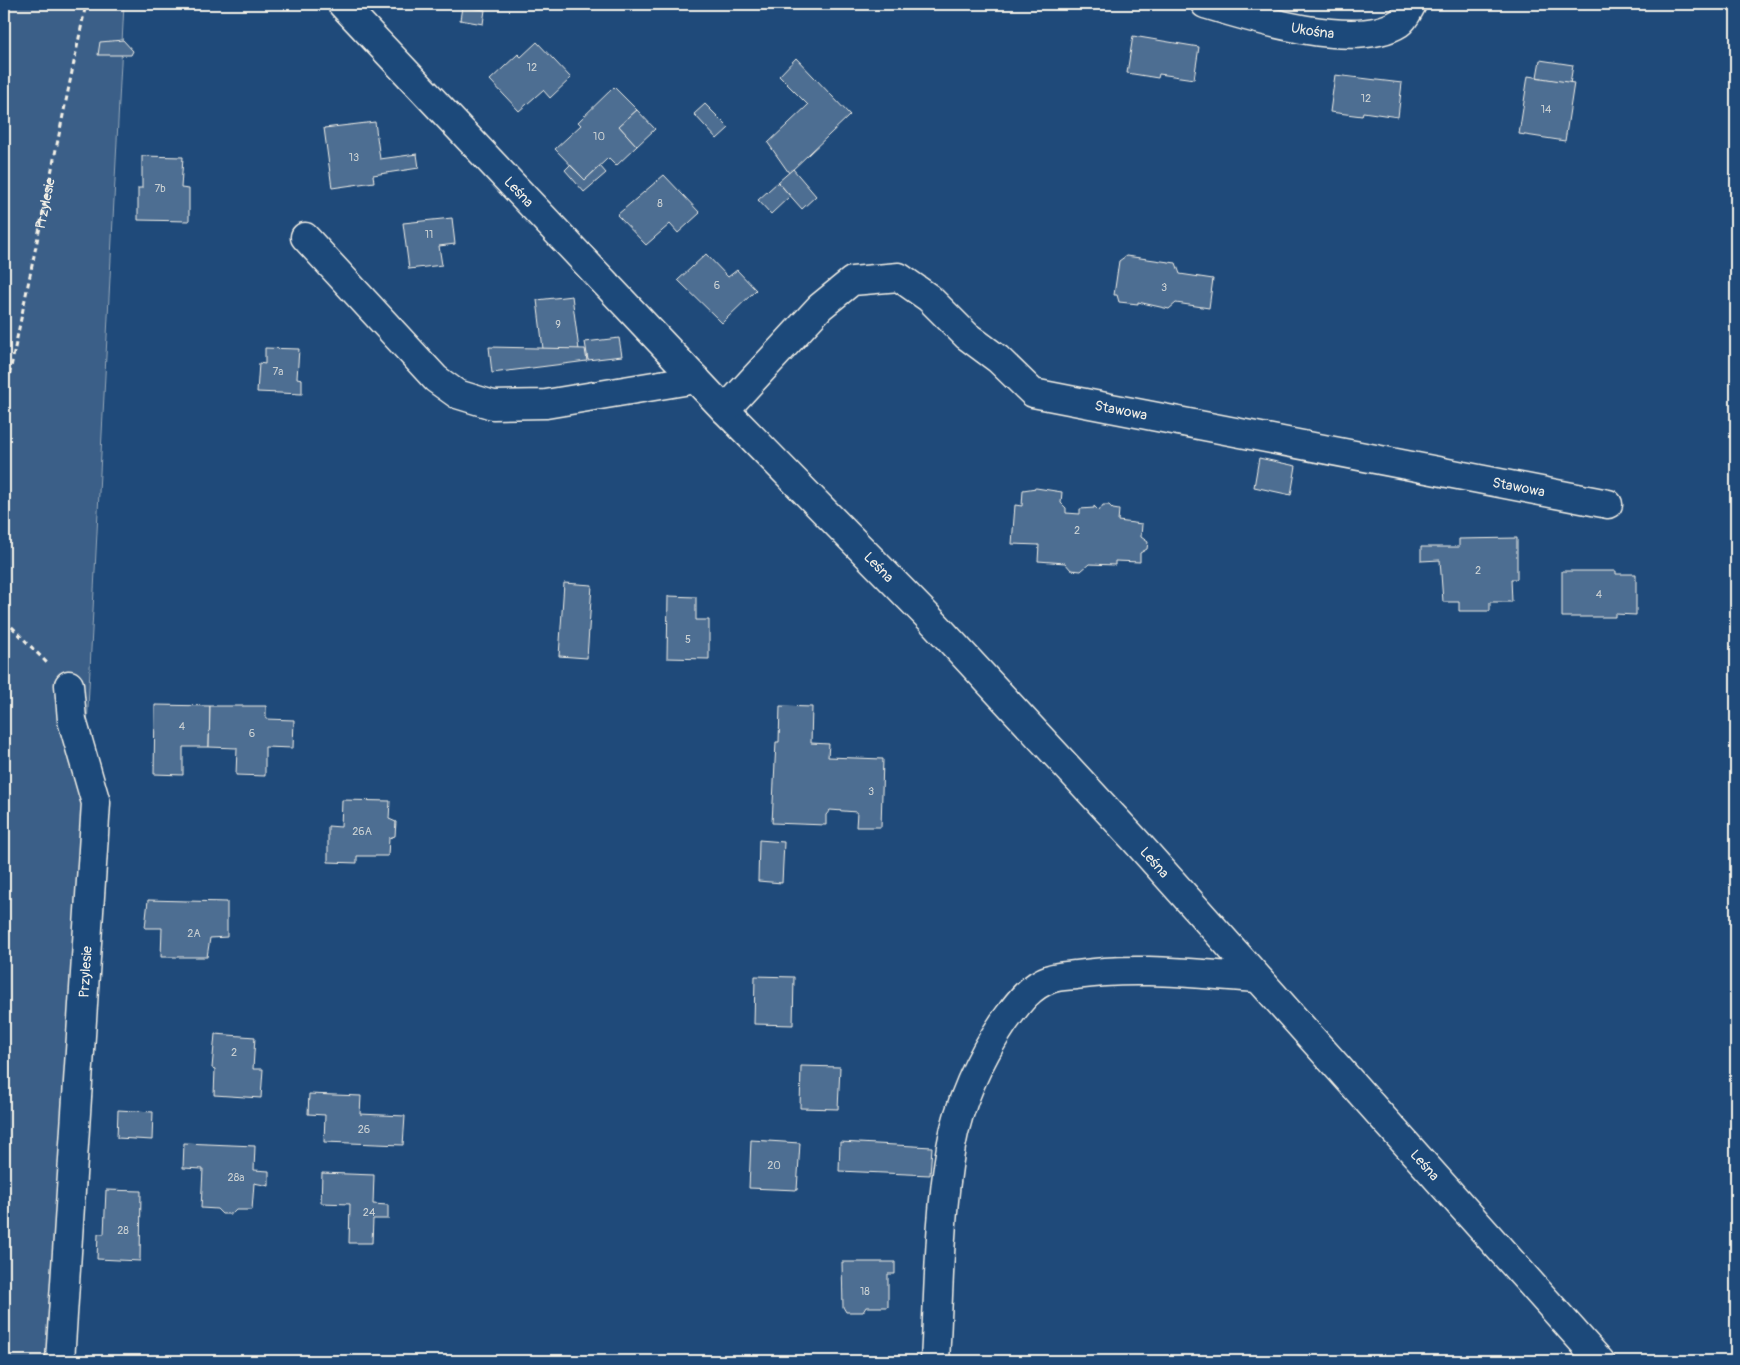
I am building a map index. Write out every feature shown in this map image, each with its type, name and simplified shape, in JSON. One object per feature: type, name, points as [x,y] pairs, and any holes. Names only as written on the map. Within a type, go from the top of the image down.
[{"type":"street","name":"Leśna","points":[[342,4],[725,410],[935,624],[1134,839],[1256,978],[1600,1361]]},
{"type":"street","name":"Ukośna","points":[[1205,4],[1265,23],[1337,34],[1377,31],[1400,22],[1412,4]]},
{"type":"street","points":[[304,237],[436,380],[457,394],[493,405],[546,404],[696,379]]},
{"type":"street","name":"Stawowa","points":[[725,410],[820,307],[852,281],[899,277],[929,298],[967,336],[998,359],[1034,393],[1608,504]]},
{"type":"street","name":"Przylesie","points":[[60,1361],[96,803],[72,720],[69,685]]},
{"type":"street","points":[[935,1361],[944,1219],[951,1146],[961,1111],[976,1075],[997,1033],[1020,999],[1049,979],[1095,972],[1163,972],[1256,978]]},
{"type":"path","name":"Przylesie","points":[[4,401],[86,4]]},
{"type":"path","points":[[4,611],[8,623],[69,685]]},
{"type":"shaded area","points":[[4,4],[124,4],[77,923],[51,1361],[4,1361]]},
{"type":"building","points":[[1548,4],[1587,4],[1586,9]]},
{"type":"building","points":[[462,7],[485,10],[483,24],[460,20]]},
{"type":"building","points":[[1133,36],[1199,47],[1194,79],[1159,74],[1158,78],[1127,73]]},
{"type":"building","points":[[123,40],[133,51],[131,55],[98,55],[100,42]]},
{"type":"building","points":[[537,42],[571,78],[550,98],[543,90],[519,111],[490,80],[518,54],[521,57]]},
{"type":"building","points":[[796,58],[850,115],[789,173],[768,143],[808,105],[779,76]]},
{"type":"building","points":[[1540,60],[1573,65],[1570,84],[1537,77]]},
{"type":"building","points":[[1335,75],[1402,83],[1398,117],[1363,112],[1362,116],[1330,112]]},
{"type":"building","points":[[1528,76],[1574,83],[1565,141],[1519,134]]},
{"type":"building","points":[[614,87],[637,110],[619,126],[637,146],[616,166],[608,158],[585,180],[555,149],[581,125],[578,122]]},
{"type":"building","points":[[705,104],[729,128],[717,139],[694,114]]},
{"type":"building","points":[[637,110],[655,129],[637,146],[619,126]]},
{"type":"building","points":[[375,122],[380,159],[417,154],[419,168],[373,175],[374,182],[332,188],[324,128]]},
{"type":"building","points":[[142,156],[183,157],[181,188],[189,189],[189,221],[138,220],[138,188],[142,188]]},
{"type":"building","points":[[570,165],[585,180],[600,166],[606,173],[584,192],[565,170]]},
{"type":"building","points":[[793,169],[816,196],[802,209],[778,182]]},
{"type":"building","points":[[664,175],[700,213],[678,233],[670,224],[646,245],[617,215]]},
{"type":"building","points":[[778,182],[790,196],[771,214],[758,200]]},
{"type":"building","points":[[452,218],[455,244],[439,246],[442,265],[409,269],[403,223]]},
{"type":"building","points":[[706,254],[728,277],[737,270],[756,290],[722,323],[678,280]]},
{"type":"building","points":[[1126,256],[1176,263],[1180,274],[1213,279],[1209,308],[1176,303],[1169,309],[1138,302],[1138,304],[1119,302],[1117,295],[1114,295],[1119,261]]},
{"type":"building","points":[[572,296],[579,350],[543,349],[537,300]]},
{"type":"building","points":[[619,338],[622,356],[588,360],[585,342]]},
{"type":"building","points":[[489,347],[585,349],[587,361],[492,373]]},
{"type":"building","points":[[265,348],[299,349],[297,378],[302,379],[302,394],[257,392],[259,363],[265,364]]},
{"type":"building","points":[[1259,458],[1296,466],[1291,495],[1254,487]]},
{"type":"building","points":[[1036,488],[1062,492],[1061,503],[1066,508],[1066,513],[1080,514],[1080,509],[1094,508],[1094,506],[1099,511],[1103,505],[1109,505],[1113,509],[1119,510],[1118,521],[1142,524],[1141,537],[1148,542],[1147,549],[1140,553],[1140,562],[1115,561],[1115,565],[1089,564],[1081,571],[1071,570],[1065,563],[1038,561],[1039,545],[1012,544],[1015,505],[1022,506],[1023,490]]},
{"type":"building","points":[[1517,538],[1517,579],[1511,579],[1512,602],[1490,602],[1490,611],[1459,611],[1459,602],[1443,602],[1440,560],[1421,561],[1421,547],[1459,547],[1459,539]]},
{"type":"building","points":[[1562,571],[1616,571],[1616,574],[1636,574],[1636,615],[1615,614],[1615,617],[1562,617]]},
{"type":"building","points":[[564,583],[592,585],[587,658],[559,656]]},
{"type":"building","points":[[668,596],[696,597],[696,620],[709,620],[709,659],[667,658]]},
{"type":"building","points":[[155,705],[210,706],[209,747],[183,747],[183,775],[154,774]]},
{"type":"building","points":[[210,706],[266,706],[266,719],[294,720],[293,748],[265,747],[265,776],[236,775],[237,748],[209,747]]},
{"type":"building","points":[[780,706],[812,707],[811,743],[829,744],[828,757],[883,759],[881,827],[856,827],[857,812],[830,810],[826,815],[826,825],[772,823],[776,742],[779,742]]},
{"type":"building","points":[[342,800],[390,801],[389,819],[396,822],[395,836],[389,838],[388,856],[357,856],[357,863],[328,862],[328,826],[341,827]]},
{"type":"building","points":[[759,840],[784,842],[782,883],[758,881]]},
{"type":"building","points":[[148,900],[227,902],[227,937],[210,938],[207,957],[161,957],[162,928],[145,928]]},
{"type":"building","points":[[755,976],[794,977],[793,1025],[754,1024]]},
{"type":"building","points":[[215,1034],[255,1037],[253,1069],[263,1069],[261,1098],[214,1095],[215,1069],[212,1068]]},
{"type":"building","points":[[801,1066],[840,1067],[838,1109],[800,1108]]},
{"type":"building","points":[[309,1094],[361,1096],[360,1114],[405,1116],[403,1145],[324,1142],[325,1115],[308,1114]]},
{"type":"building","points":[[118,1110],[153,1112],[152,1140],[117,1138]]},
{"type":"building","points":[[751,1140],[800,1143],[797,1190],[749,1188]]},
{"type":"building","points":[[840,1142],[932,1147],[930,1175],[839,1171]]},
{"type":"building","points":[[184,1143],[255,1146],[254,1170],[269,1171],[269,1186],[254,1183],[252,1210],[236,1210],[232,1214],[222,1214],[217,1209],[201,1208],[203,1169],[183,1168]]},
{"type":"building","points":[[322,1173],[374,1175],[373,1204],[388,1205],[388,1219],[373,1219],[372,1243],[349,1243],[350,1204],[321,1203]]},
{"type":"building","points":[[106,1190],[141,1191],[140,1261],[97,1259],[98,1234],[104,1234]]},
{"type":"building","points":[[842,1262],[895,1262],[895,1274],[888,1274],[888,1307],[866,1307],[863,1312],[846,1312],[843,1307]]}]
